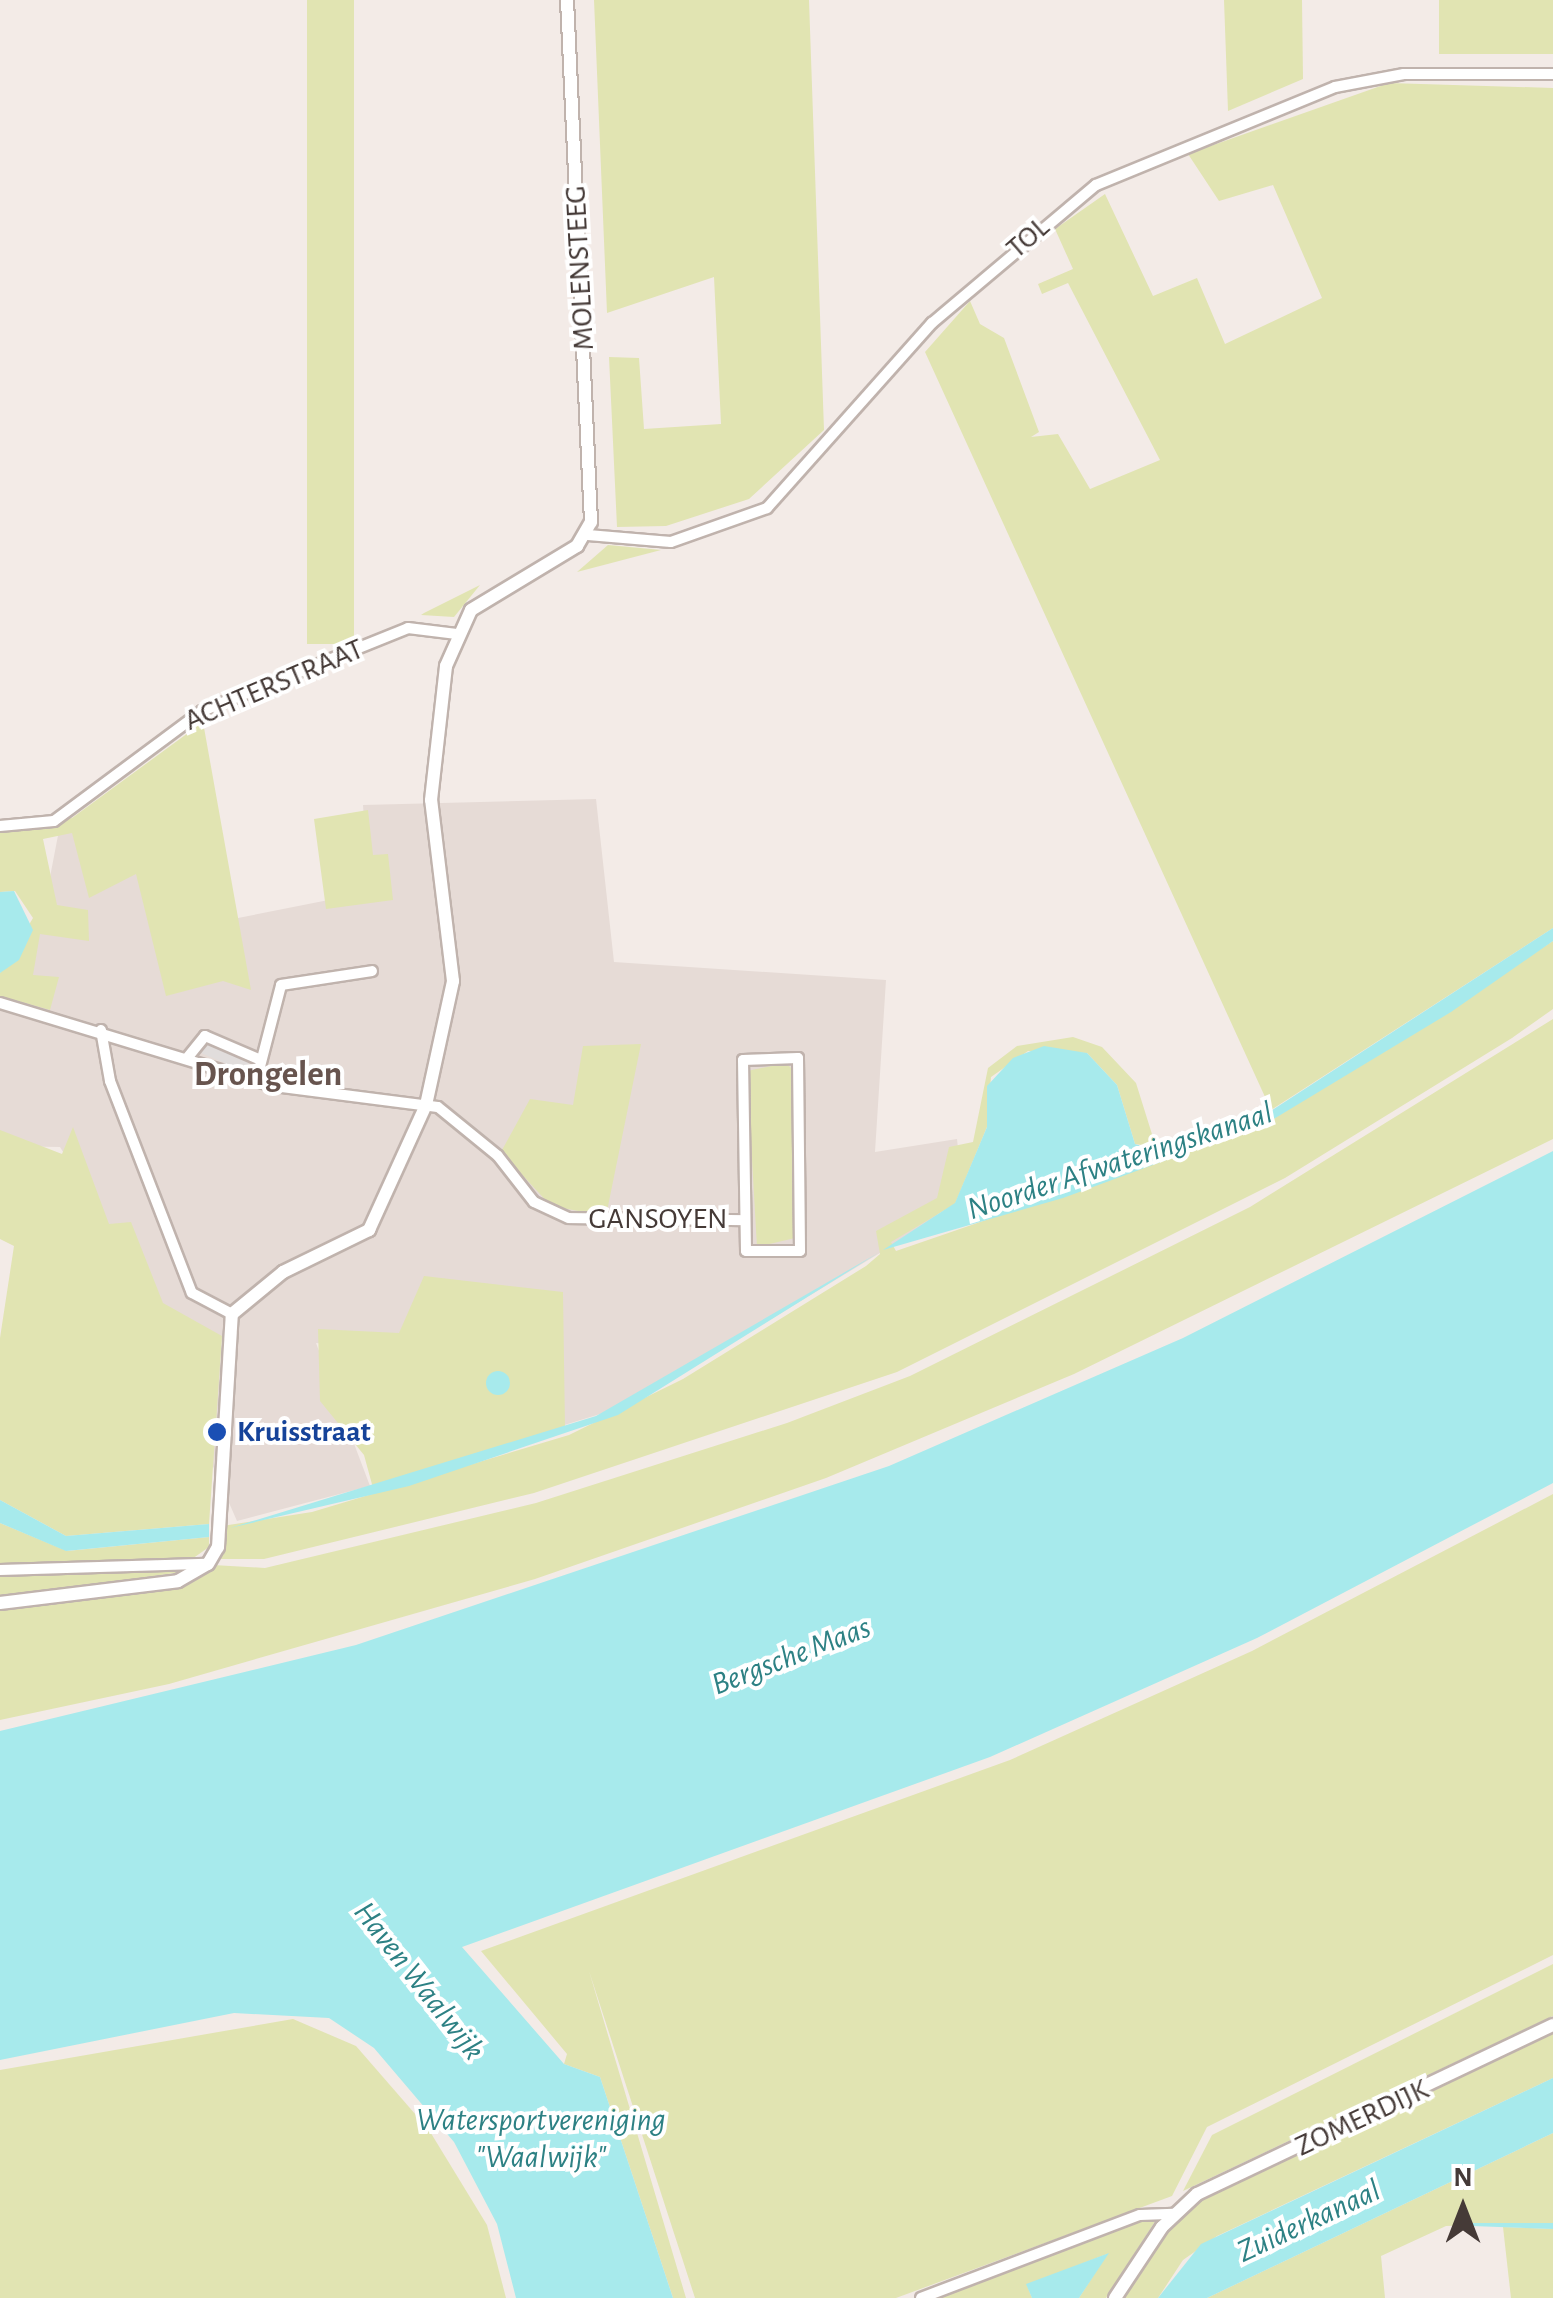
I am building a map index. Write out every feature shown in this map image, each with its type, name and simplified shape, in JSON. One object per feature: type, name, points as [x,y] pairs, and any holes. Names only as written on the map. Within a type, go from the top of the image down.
[{"type":"street","name":"MOLENSTEEG","points":[[567,0],[588,535]]},
{"type":"street","name":"TOL","points":[[588,535],[671,542],[766,508],[932,322],[1096,185],[1335,87],[1404,74],[1553,74]]},
{"type":"street","points":[[0,1603],[178,1580],[208,1564],[218,1546],[232,1314],[283,1272],[369,1230],[426,1105],[453,982],[431,800],[457,634],[495,589],[588,535]]},
{"type":"street","name":"ACHTERSTRAAT","points":[[0,826],[54,821],[202,711],[408,628],[457,634]]},
{"type":"street","points":[[256,1082],[282,985],[372,970]]},
{"type":"street","name":"GANSOYEN","points":[[0,1003],[101,1030],[256,1082],[426,1105],[474,1132],[554,1214],[745,1220]]},
{"type":"street","points":[[101,1030],[110,1081],[192,1293],[232,1314]]},
{"type":"street","points":[[188,1057],[205,1036],[261,1060]]},
{"type":"street","name":"GANSOYEN","points":[[798,1058],[800,1251],[746,1251],[745,1220],[743,1060],[798,1058]]},
{"type":"street","points":[[0,1570],[208,1564]]},
{"type":"street","name":"ZOMERDIJK","points":[[1115,2298],[1174,2214],[1223,2181],[1553,2026]]},
{"type":"street","name":"ZOMERDIJK","points":[[921,2298],[1140,2215],[1174,2214]]},
{"type":"shaded area","points":[[596,799],[614,962],[886,980],[875,1152],[957,1139],[962,1186],[931,1222],[629,1405],[451,1460],[413,1350],[316,1343],[370,1486],[237,1521],[104,1218],[60,1147],[0,1146],[0,988],[26,1002],[60,825],[233,919],[369,892],[363,805]]},
{"type":"shaded area","points":[[204,1038],[251,1058],[245,1072],[198,1052]]},
{"type":"green space","points":[[307,0],[354,0],[354,644],[307,644]]},
{"type":"green space","points":[[594,0],[809,0],[824,430],[749,499],[666,526],[617,527],[609,357],[639,358],[644,429],[721,424],[714,277],[607,313]]},
{"type":"green space","points":[[1224,0],[1302,0],[1303,79],[1228,111]]},
{"type":"green space","points":[[1439,0],[1553,0],[1553,54],[1439,54]]},
{"type":"green space","points":[[1389,83],[1553,88],[1553,928],[1271,1110],[925,352],[970,301],[980,324],[1004,338],[1039,432],[1031,437],[1058,434],[1090,489],[1160,460],[1068,283],[1042,294],[1038,284],[1073,269],[1055,229],[1105,194],[1153,296],[1197,278],[1225,344],[1322,298],[1273,185],[1219,201],[1188,154]]},
{"type":"green space","points":[[608,545],[651,549],[661,550],[577,572]]},
{"type":"green space","points":[[480,585],[454,617],[421,615],[424,613]]},
{"type":"green space","points":[[203,722],[251,990],[223,981],[166,996],[136,874],[89,898],[72,833],[43,839],[57,905],[88,910],[89,941],[40,934],[33,975],[59,977],[50,1010],[0,996],[0,973],[33,918],[15,891],[0,892],[0,833],[72,818]]},
{"type":"green space","points":[[368,810],[373,855],[388,854],[393,900],[326,909],[314,819]]},
{"type":"green space","points":[[1553,941],[1553,1009],[1512,1038],[1285,1178],[897,1372],[534,1493],[264,1559],[219,1559],[222,1526],[312,1512],[569,1435],[683,1379],[866,1266],[880,1254],[876,1231],[937,1198],[949,1147],[973,1142],[988,1068],[1017,1046],[1073,1037],[1102,1047],[1136,1083],[1156,1147],[1135,1144],[1117,1085],[1087,1053],[1028,1051],[991,1077],[987,1127],[955,1204],[891,1242],[896,1251],[1267,1123]]},
{"type":"green space","points":[[1553,1019],[1553,1139],[1074,1374],[826,1478],[535,1579],[169,1684],[0,1720],[0,1607],[139,1589],[213,1565],[265,1568],[536,1503],[787,1423],[910,1376],[1250,1207]]},
{"type":"green space","points":[[641,1044],[606,1216],[551,1206],[501,1152],[530,1099],[573,1105],[583,1046]]},
{"type":"green space","points":[[786,1063],[794,1071],[795,1238],[757,1247],[747,1071]]},
{"type":"green space","points":[[73,1127],[109,1224],[131,1222],[163,1303],[222,1336],[209,1524],[66,1536],[0,1500],[0,1338],[14,1246],[0,1239],[0,1130],[62,1154]]},
{"type":"green space","points":[[424,1276],[563,1292],[565,1428],[373,1488],[364,1455],[320,1401],[318,1329],[399,1333]]},
{"type":"green space","points":[[1553,1494],[1553,1955],[1207,2127],[1172,2196],[896,2298],[695,2298],[589,1971],[686,2298],[673,2298],[600,2077],[564,2064],[567,2054],[481,1951],[1010,1760],[1252,1651]]},
{"type":"green space","points":[[0,1523],[67,1551],[209,1537],[209,1547],[192,1559],[0,1564]]},
{"type":"green space","points":[[184,1570],[175,1573],[0,1598],[0,1575]]},
{"type":"green space","points":[[1553,1964],[1553,2016],[1183,2191],[1212,2135]]},
{"type":"green space","points":[[293,2019],[356,2046],[429,2130],[487,2225],[506,2298],[0,2298],[0,2070]]},
{"type":"green space","points":[[1553,2030],[1553,2078],[1217,2236],[1183,2260],[1158,2298],[1120,2298],[1171,2222],[1204,2197]]},
{"type":"green space","points":[[1553,2133],[1553,2223],[1446,2226],[1381,2256],[1385,2298],[1207,2298]]},
{"type":"green space","points":[[1163,2209],[1106,2298],[1079,2298],[1107,2254],[1027,2285],[1032,2298],[919,2298]]},
{"type":"green space","points":[[1503,2227],[1553,2229],[1553,2298],[1511,2298]]},
{"type":"water","points":[[14,891],[33,930],[19,960],[0,973],[0,892]]},
{"type":"water","name":"Noorder Afwateringskanaal","points":[[1553,928],[1553,941],[1451,1012],[1267,1123],[1063,1198],[883,1250],[955,1203],[987,1127],[987,1086],[1013,1058],[1044,1046],[1087,1053],[1117,1085],[1135,1144],[1151,1149],[1266,1114]]},
{"type":"water","points":[[1553,1151],[1553,1483],[1257,1638],[990,1757],[462,1947],[564,2064],[600,2077],[673,2298],[516,2298],[497,2224],[454,2142],[374,2048],[329,2018],[234,2013],[0,2060],[0,1731],[356,1645],[889,1466],[1183,1338]]},
{"type":"water","points":[[878,1253],[618,1415],[409,1486],[230,1528],[596,1416]]},
{"type":"water","points":[[498,1371],[507,1374],[507,1392],[498,1395],[489,1392],[486,1383],[489,1374]]},
{"type":"water","points":[[0,1500],[66,1536],[209,1524],[209,1537],[66,1551],[0,1523]]},
{"type":"water","name":"Zuiderkanaal","points":[[1553,2078],[1553,2133],[1207,2298],[1158,2298],[1201,2244]]},
{"type":"water","points":[[1553,2223],[1553,2229],[1472,2226]]},
{"type":"water","points":[[1109,2253],[1079,2298],[1032,2298],[1026,2284]]},
{"type":"place","name":"Kruisstraat","points":[[217,1432]]},
{"type":"district","name":"Drongelen","points":[[268,1075]]},
{"type":"water label","name":"Bergsche Maas","points":[[791,1656]]},
{"type":"water label","name":"Haven Waalwijk","points":[[419,1981]]},
{"type":"water label","name":"Watersportvereniging \"Waalwijk\"","points":[[541,2140]]}]
